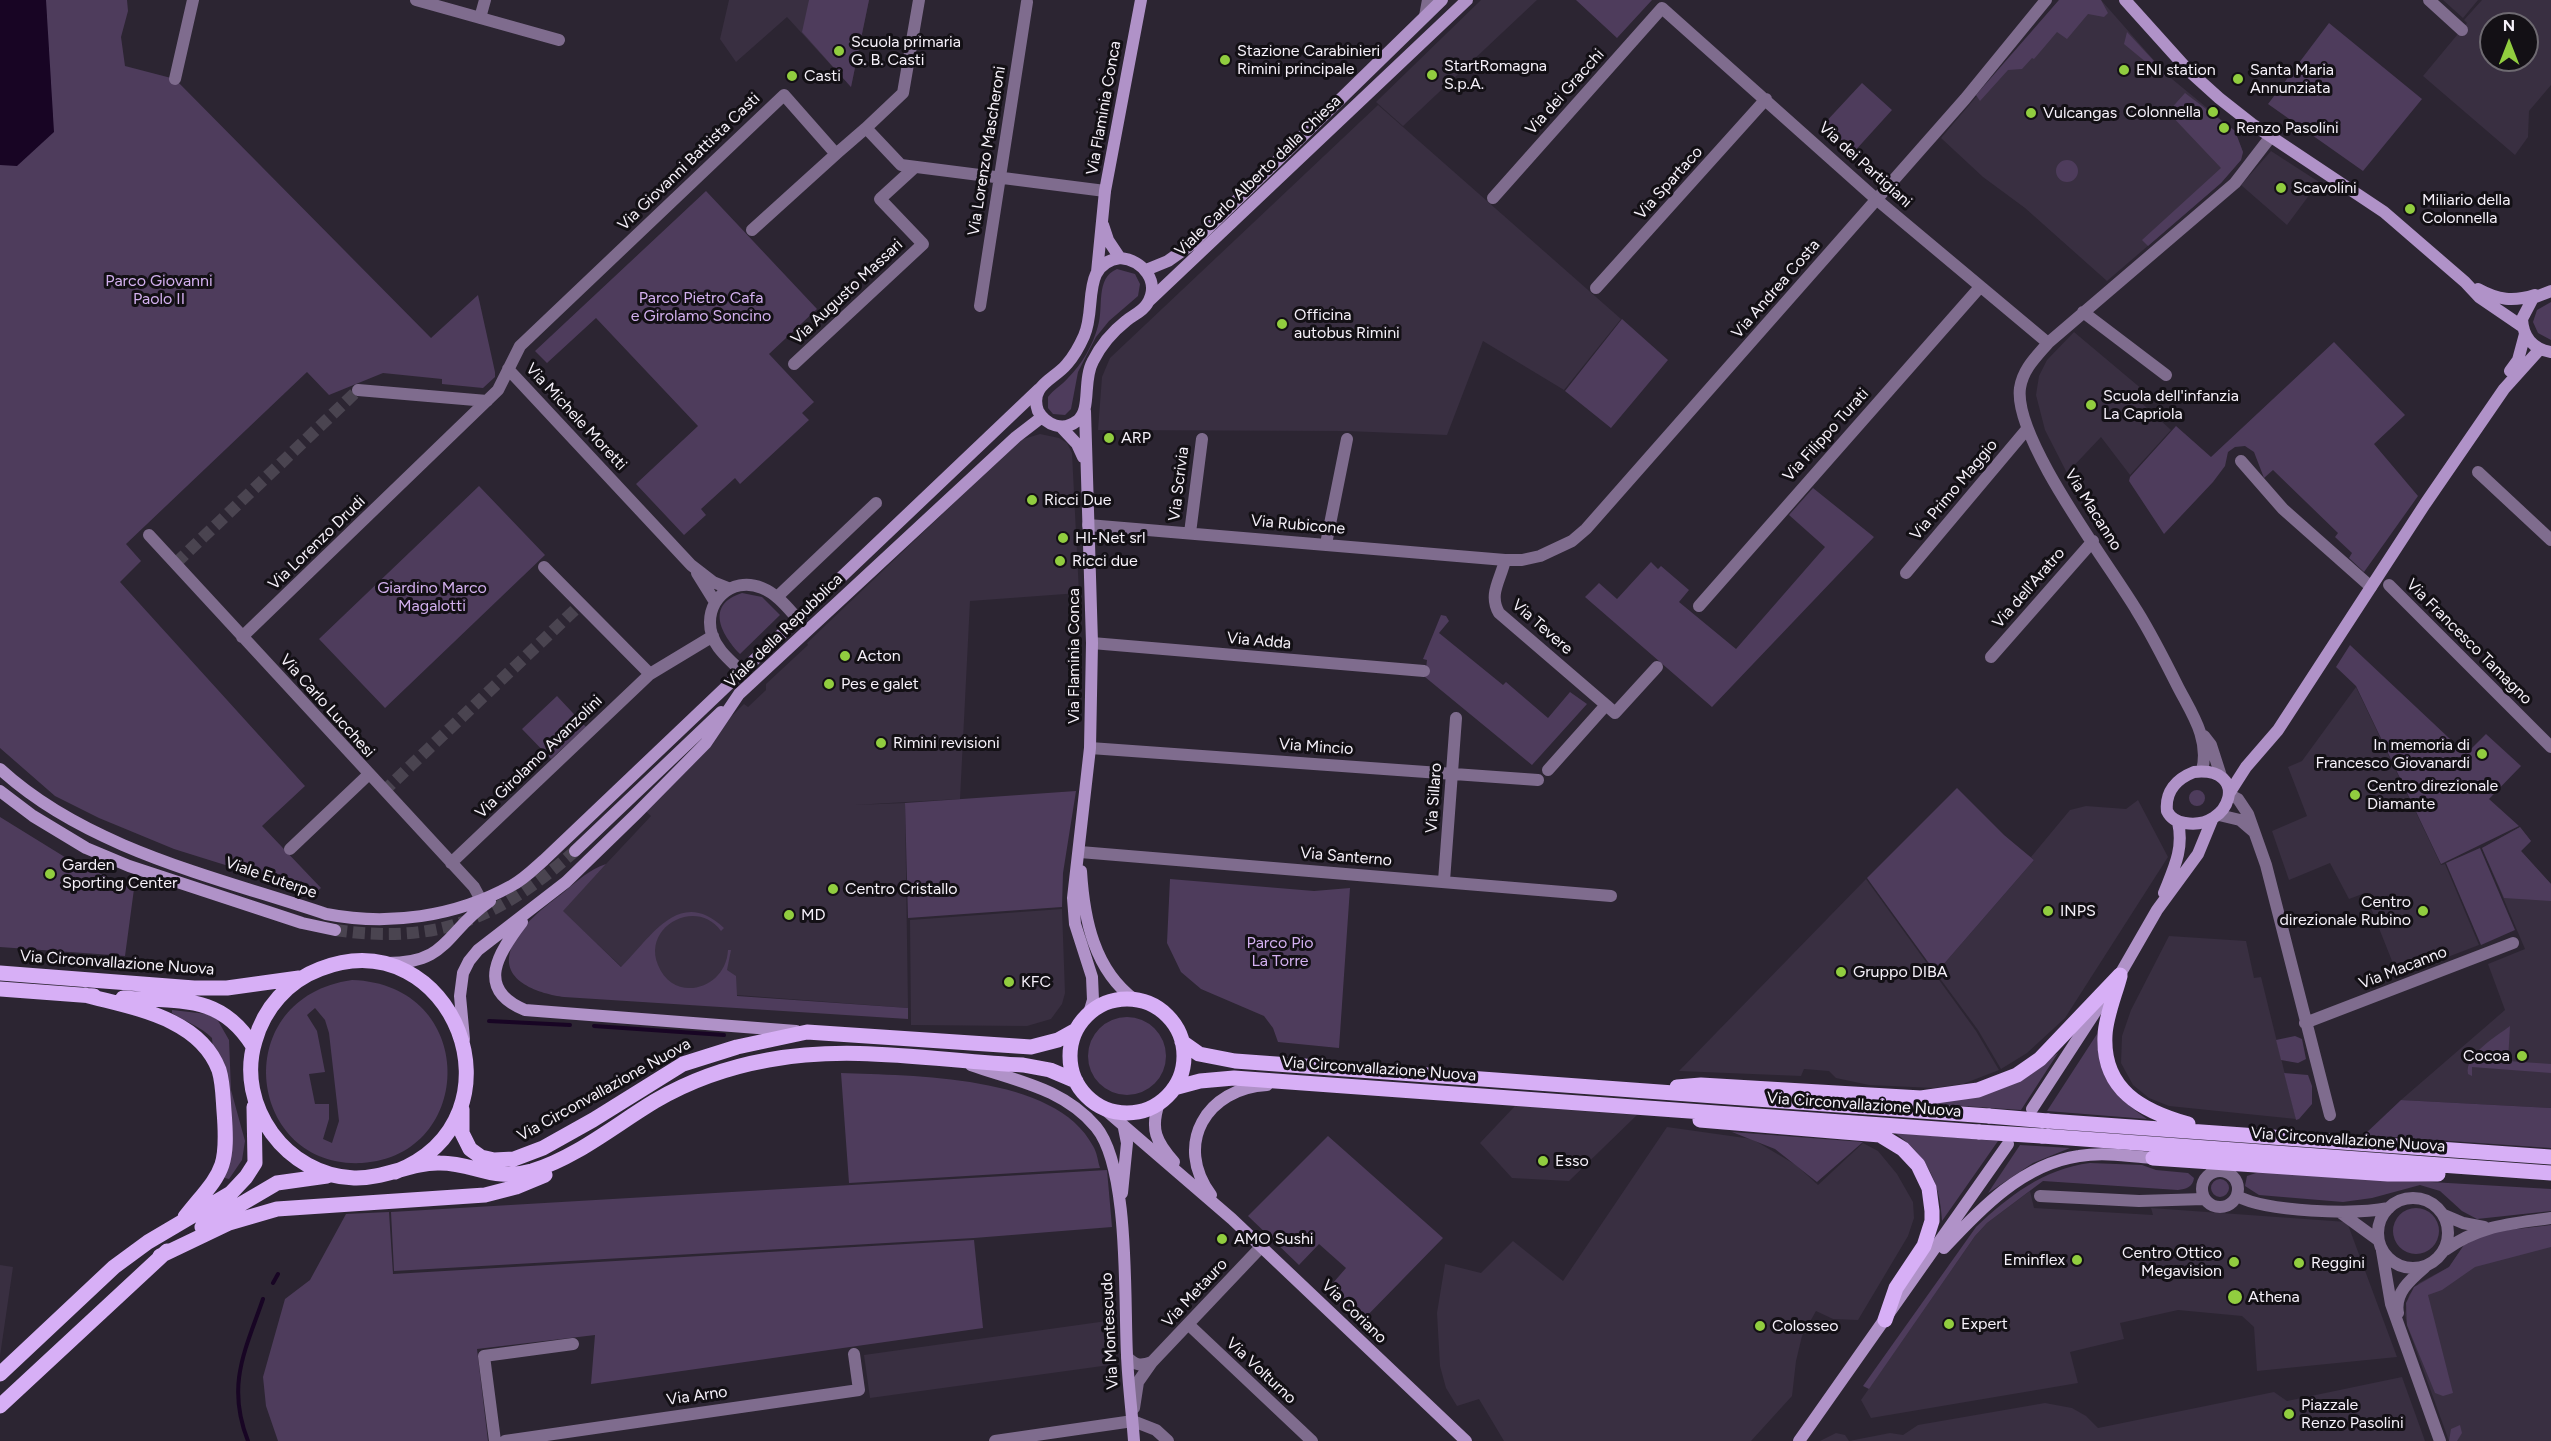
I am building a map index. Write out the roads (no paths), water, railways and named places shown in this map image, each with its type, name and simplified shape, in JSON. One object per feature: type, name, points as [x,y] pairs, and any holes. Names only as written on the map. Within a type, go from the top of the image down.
[{"type":"main road","name":"Via Flaminia Conca","points":[[1096,272],[1106,191],[1141,0]]},
{"type":"main road","name":"Viale Carlo Alberto dalla Chiesa","points":[[1146,270],[1178,255],[1442,0]]},
{"type":"main road","name":"Viale Carlo Alberto dalla Chiesa","points":[[1085,411],[1085,385],[1092,362],[1107,339],[1142,311],[1149,301],[1467,0]]},
{"type":"main road","points":[[2032,1108],[2120,975],[2157,910],[2198,854],[2215,817],[2246,767],[2278,730],[2504,389],[2548,351],[2479,297],[2385,212],[2244,118],[2188,70],[2126,0]]},
{"type":"main road","points":[[1102,222],[1108,240],[1120,258]]},
{"type":"main road","points":[[1096,272],[1108,261],[1120,258],[1136,262],[1146,270],[1152,285],[1149,301]]},
{"type":"main road","name":"Viale della Repubblica","points":[[544,860],[1067,364],[1085,334],[1091,304],[1092,282],[1096,272]]},
{"type":"main road","points":[[2465,282],[2492,297],[2506,300],[2519,300],[2545,292]]},
{"type":"main road","points":[[2504,389],[2505,379],[2518,360],[2528,304],[2545,292]]},
{"type":"main road","points":[[1039,389],[1036,403],[1042,417],[1052,425],[1061,427],[1076,422],[1085,411]]},
{"type":"main road","name":"Via Flaminia Conca","points":[[1085,411],[1092,643],[1090,748],[1073,898],[1075,924],[1092,977],[1093,1000],[1089,1013]]},
{"type":"main road","name":"Viale della Repubblica","points":[[465,1051],[460,996],[463,973],[478,950],[566,882],[706,743],[739,694],[1016,437],[1042,417]]},
{"type":"main road","points":[[1061,427],[1077,444],[1085,460]]},
{"type":"main road","points":[[575,851],[739,694]]},
{"type":"main road","points":[[2215,817],[2190,824],[2178,822],[2167,811],[2167,797],[2183,777],[2202,771],[2222,777],[2246,767]]},
{"type":"main road","name":"Viale Euterpe","points":[[0,768],[56,811],[93,832],[132,849],[326,914],[353,919],[388,920],[418,917],[481,900],[513,885],[544,860]]},
{"type":"main road","points":[[2222,777],[2230,793]]},
{"type":"main road","name":"Viale Euterpe","points":[[0,791],[33,816],[86,848],[129,866],[302,923],[335,930]]},
{"type":"main road","points":[[2157,910],[2179,856],[2181,846],[2178,822]]},
{"type":"main road","name":"Via Flaminia Conca","points":[[1080,852],[1083,898],[1093,940],[1112,980],[1135,1000]]},
{"type":"main road","points":[[374,963],[414,962],[431,957],[469,916],[513,885]]},
{"type":"main road","name":"Via Circonvallazione Nuova","points":[[529,912],[499,954],[495,973],[500,991],[516,1006],[525,1010],[1031,1047],[1058,1040],[1076,1030]]},
{"type":"main road","name":"Via Circonvallazione Nuova","points":[[807,1032],[736,1047],[683,1064],[593,1120],[543,1148],[514,1159],[494,1160],[481,1157],[470,1149],[462,1133],[463,1100],[467,1080],[465,1051],[452,1015],[432,990],[405,972],[374,963],[335,964],[302,978],[281,994],[268,1010],[253,1046],[250,1062],[254,1098],[261,1118],[283,1147],[317,1170],[340,1176],[375,1177],[441,1162],[484,1173],[514,1175],[547,1166],[587,1145],[658,1099],[708,1076],[758,1062],[805,1054],[854,1054],[1023,1065],[1050,1070],[1076,1081]]},
{"type":"main road","name":"Via Circonvallazione Nuova","points":[[0,973],[194,988],[227,988],[302,978]]},
{"type":"main road","points":[[1653,1092],[1701,1085],[1921,1098],[1978,1090],[2017,1075],[2040,1059],[2120,975]]},
{"type":"main road","points":[[2120,975],[2105,1033],[2106,1056],[2114,1079],[2132,1100],[2148,1111],[2220,1133]]},
{"type":"main road","name":"Via Circonvallazione Nuova","points":[[0,989],[210,1007],[237,1023],[253,1046]]},
{"type":"main road","points":[[85,995],[156,1015],[186,1029],[201,1043],[218,1070],[223,1091],[226,1153],[218,1179],[178,1225]]},
{"type":"main road","points":[[1102,1107],[1119,1112],[1137,1112],[1159,1103],[1174,1088],[1183,1065],[1182,1042],[1172,1022],[1165,1014],[1146,1002],[1135,1000]]},
{"type":"main road","name":"Via Circonvallazione Nuova","points":[[1102,1107],[1087,1096],[1076,1081],[1070,1050],[1076,1030],[1089,1013],[1110,1002],[1135,1000]]},
{"type":"main road","name":"Via Circonvallazione Nuova","points":[[1182,1042],[1199,1054],[1235,1061],[2551,1157]]},
{"type":"main road","name":"Via Montescudo","points":[[963,1062],[1035,1084],[1077,1110],[1095,1126],[1106,1142],[1111,1158],[1121,1218]]},
{"type":"main road","name":"Via Circonvallazione Nuova","points":[[1174,1088],[1200,1081],[1234,1078],[1317,1082],[2551,1173]]},
{"type":"main road","name":"Via Coriano","points":[[1220,1208],[1197,1172],[1194,1155],[1198,1129],[1213,1107],[1227,1096],[1257,1085],[1317,1082]]},
{"type":"main road","points":[[0,1374],[114,1267],[231,1193],[246,1178],[255,1156],[254,1098]]},
{"type":"main road","name":"Via Circonvallazione Nuova","points":[[395,1172],[414,1163],[437,1145],[454,1121],[463,1100]]},
{"type":"main road","name":"Via Coriano","points":[[1159,1103],[1154,1119],[1154,1131],[1161,1147],[1201,1191]]},
{"type":"main road","name":"Via Coriano","points":[[1102,1107],[1220,1208],[1466,1441]]},
{"type":"main road","points":[[1669,1108],[1692,1118],[1712,1122],[1880,1135],[1903,1149],[1918,1165],[1929,1188],[1932,1221],[1918,1256],[1896,1288],[1885,1320]]},
{"type":"main road","name":"Via Montescudo","points":[[1124,1128],[1126,1154],[1121,1218],[1127,1358],[1134,1441]]},
{"type":"main road","points":[[1799,1441],[2008,1144]]},
{"type":"main road","points":[[160,1256],[229,1223],[277,1209],[485,1195],[516,1187],[556,1169],[587,1145]]},
{"type":"main road","points":[[1913,1282],[1972,1218],[1995,1197],[2057,1160],[2081,1155],[2388,1174],[2551,1173]]},
{"type":"main road","points":[[0,1406],[160,1256],[221,1214],[277,1183],[340,1176]]},
{"type":"street","points":[[175,80],[193,0]]},
{"type":"street","points":[[416,0],[559,40]]},
{"type":"street","points":[[480,18],[485,0]]},
{"type":"street","points":[[752,230],[903,93],[919,0]]},
{"type":"street","points":[[1425,16],[1428,0]]},
{"type":"street","name":"Via Andrea Costa","points":[[1505,560],[1522,560],[1540,556],[1572,541],[1586,530],[1965,99],[2046,0]]},
{"type":"street","points":[[2429,0],[2462,30]]},
{"type":"street","name":"Via Lorenzo Mascheroni","points":[[980,306],[1027,2]]},
{"type":"street","name":"Via dei Partigiani","points":[[1662,8],[1876,199],[2048,343]]},
{"type":"street","name":"Via dei Gracchi","points":[[1492,198],[1662,8]]},
{"type":"street","name":"Via Giovanni Battista Casti","points":[[508,369],[520,346],[784,95],[836,154]]},
{"type":"street","name":"Via Spartaco","points":[[1596,288],[1766,99]]},
{"type":"street","points":[[866,128],[901,165],[1106,191]]},
{"type":"street","name":"Via Macanno","points":[[2222,777],[2211,745],[2201,733],[2142,620],[2052,476],[2027,429],[2020,408],[2020,388],[2026,369],[2048,343],[2235,183],[2272,135]]},
{"type":"street","name":"Via Augusto Massari","points":[[794,364],[923,244],[880,199],[915,167]]},
{"type":"street","points":[[1236,201],[1246,211]]},
{"type":"street","name":"Via Filippo Turati","points":[[1699,606],[1980,287]]},
{"type":"street","points":[[2083,312],[2166,375]]},
{"type":"street","name":"Via Michele Moretti","points":[[414,472],[498,390],[508,369],[691,565],[713,582],[728,588]]},
{"type":"street","points":[[358,390],[487,401]]},
{"type":"street","name":"Via Primo Maggio","points":[[1906,573],[2027,429]]},
{"type":"street","name":"Via Scrivia","points":[[1190,533],[1202,439]]},
{"type":"street","points":[[1326,544],[1347,439]]},
{"type":"street","points":[[2241,461],[2283,509],[2371,587]]},
{"type":"street","name":"Via Lorenzo Drudi","points":[[242,637],[414,472]]},
{"type":"street","points":[[2478,472],[2551,540]]},
{"type":"street","points":[[777,597],[876,503]]},
{"type":"street","name":"Via Rubicone","points":[[1088,525],[1505,560]]},
{"type":"street","name":"Via Carlo Lucchesi","points":[[149,535],[368,775],[474,887],[481,900]]},
{"type":"street","name":"Via dell'Aratro","points":[[1990,657],[2093,541]]},
{"type":"street","name":"Via Tevere","points":[[1505,560],[1494,591],[1493,603],[1499,613],[1606,705]]},
{"type":"street","name":"Via Michele Moretti","points":[[691,565],[715,602]]},
{"type":"street","points":[[544,567],[650,674],[713,636]]},
{"type":"street","points":[[741,671],[720,650],[713,636],[711,617],[715,602],[728,588],[753,585],[777,597],[797,618]]},
{"type":"street","name":"Via Francesco Tamagno","points":[[2389,585],[2551,747]]},
{"type":"street","name":"Via Adda","points":[[1092,643],[1424,671]]},
{"type":"street","points":[[1548,770],[1606,705],[1616,713],[1657,667]]},
{"type":"street","name":"Via Girolamo Avanzolini","points":[[451,863],[650,674]]},
{"type":"street","name":"Via Sillaro","points":[[1444,881],[1456,718]]},
{"type":"street","name":"Via Macanno","points":[[2201,733],[2205,753],[2202,771]]},
{"type":"street","name":"Via Mincio","points":[[1090,748],[1539,780]]},
{"type":"street","points":[[290,849],[368,775]]},
{"type":"street","points":[[2230,793],[2243,804],[2266,865],[2330,1115]]},
{"type":"street","points":[[2215,817],[2240,820],[2255,833]]},
{"type":"street","name":"Via Santerno","points":[[1080,852],[1611,896]]},
{"type":"street","name":"Via Macanno","points":[[2305,1023],[2513,943]]},
{"type":"street","points":[[2153,1158],[2161,1163],[2197,1166],[2208,1176]]},
{"type":"street","name":"Via Circonvallazione Nuova","points":[[2234,1178],[2253,1166]]},
{"type":"street","points":[[2040,1196],[2139,1201],[2204,1199],[2213,1206],[2224,1207],[2237,1196],[2237,1183],[2234,1178],[2223,1172],[2208,1176],[2202,1188],[2204,1199]]},
{"type":"street","points":[[2237,1196],[2251,1204],[2337,1211],[2364,1213],[2389,1208]]},
{"type":"street","points":[[2440,1441],[2391,1304],[2380,1245],[2382,1216],[2400,1200],[2414,1198],[2427,1201],[2444,1215],[2463,1223],[2486,1227]]},
{"type":"street","points":[[2337,1211],[2359,1224],[2396,1265],[2410,1269],[2425,1267]]},
{"type":"street","points":[[2444,1215],[2449,1238],[2445,1250]]},
{"type":"street","points":[[2400,1326],[2396,1304],[2408,1283],[2463,1237],[2486,1227],[2551,1218]]},
{"type":"street","name":"Via Metauro","points":[[1133,1421],[1138,1382],[1152,1362],[1261,1247]]},
{"type":"street","name":"Via Volturno","points":[[1188,1324],[1312,1441]]},
{"type":"street","points":[[495,1441],[484,1356],[573,1344]]},
{"type":"street","name":"Via Arno","points":[[505,1441],[859,1390],[854,1354]]},
{"type":"street","points":[[1127,1358],[1134,1365],[1142,1366],[1152,1362]]},
{"type":"street","points":[[994,1441],[1133,1421],[1156,1430],[1168,1441]]},
{"type":"waterway","points":[[489,1021],[570,1025]]},
{"type":"waterway","points":[[594,1026],[724,1035]]},
{"type":"waterway","points":[[273,1283],[278,1274]]},
{"type":"waterway","points":[[248,1441],[242,1421],[238,1385],[240,1368],[263,1299]]},
{"type":"tunnel","points":[[176,563],[358,390]]},
{"type":"tunnel","points":[[383,792],[580,605]]},
{"type":"tunnel","points":[[335,930],[372,934],[406,933],[437,929],[466,921],[520,894],[575,851]]},
{"type":"place","name":"Scuola primaria G. B. Casti","points":[[839,51]]},
{"type":"place","name":"Stazione Carabinieri Rimini principale","points":[[1225,60]]},
{"type":"place","name":"ENI station","points":[[2124,70]]},
{"type":"place","name":"StartRomagna S.p.A.","points":[[1432,75]]},
{"type":"place","name":"Casti","points":[[792,76]]},
{"type":"place","name":"Santa Maria Annunziata","points":[[2238,79]]},
{"type":"place","name":"Colonnella","points":[[2213,112]]},
{"type":"place","name":"Vulcangas","points":[[2031,113]]},
{"type":"place","name":"Renzo Pasolini","points":[[2224,128]]},
{"type":"place","name":"Scavolini","points":[[2281,188]]},
{"type":"place","name":"Miliario della Colonnella","points":[[2410,209]]},
{"type":"place","name":"Officina autobus Rimini","points":[[1282,324]]},
{"type":"place","name":"Scuola dell'infanzia La Capriola","points":[[2091,405]]},
{"type":"place","name":"ARP","points":[[1109,438]]},
{"type":"place","name":"Ricci Due","points":[[1032,500]]},
{"type":"place","name":"HI-Net srl","points":[[1063,538]]},
{"type":"place","name":"Ricci due","points":[[1060,561]]},
{"type":"place","name":"Acton","points":[[845,656]]},
{"type":"place","name":"Pes e galet","points":[[829,684]]},
{"type":"place","name":"Rimini revisioni","points":[[881,743]]},
{"type":"place","name":"In memoria di Francesco Giovanardi","points":[[2482,754]]},
{"type":"place","name":"Centro direzionale Diamante","points":[[2355,795]]},
{"type":"place","name":"Garden Sporting Center","points":[[50,874]]},
{"type":"place","name":"Centro Cristallo","points":[[833,889]]},
{"type":"place","name":"INPS","points":[[2048,911]]},
{"type":"place","name":"Centro direzionale Rubino","points":[[2423,911]]},
{"type":"place","name":"MD","points":[[789,915]]},
{"type":"place","name":"Gruppo DIBA","points":[[1841,972]]},
{"type":"place","name":"KFC","points":[[1009,982]]},
{"type":"place","name":"Cocoa","points":[[2522,1056]]},
{"type":"place","name":"Esso","points":[[1543,1161]]},
{"type":"place","name":"AMO Sushi","points":[[1222,1239]]},
{"type":"place","name":"Eminflex","points":[[2077,1260]]},
{"type":"place","name":"Centro Ottico Megavision","points":[[2234,1262]]},
{"type":"place","name":"Reggini","points":[[2299,1263]]},
{"type":"place","name":"Athena","points":[[2235,1297]]},
{"type":"place","name":"Expert","points":[[1949,1324]]},
{"type":"place","name":"Colosseo","points":[[1760,1326]]},
{"type":"place","name":"Piazzale Renzo Pasolini","points":[[2289,1414]]},
{"type":"park label","name":"Parco Giovanni Paolo II","points":[[159,290]]},
{"type":"park label","name":"Parco Pietro Cafa e Girolamo Soncino","points":[[701,307]]},
{"type":"park label","name":"Giardino Marco Magalotti","points":[[432,597]]},
{"type":"park label","name":"Parco Pio La Torre","points":[[1280,952]]}]
